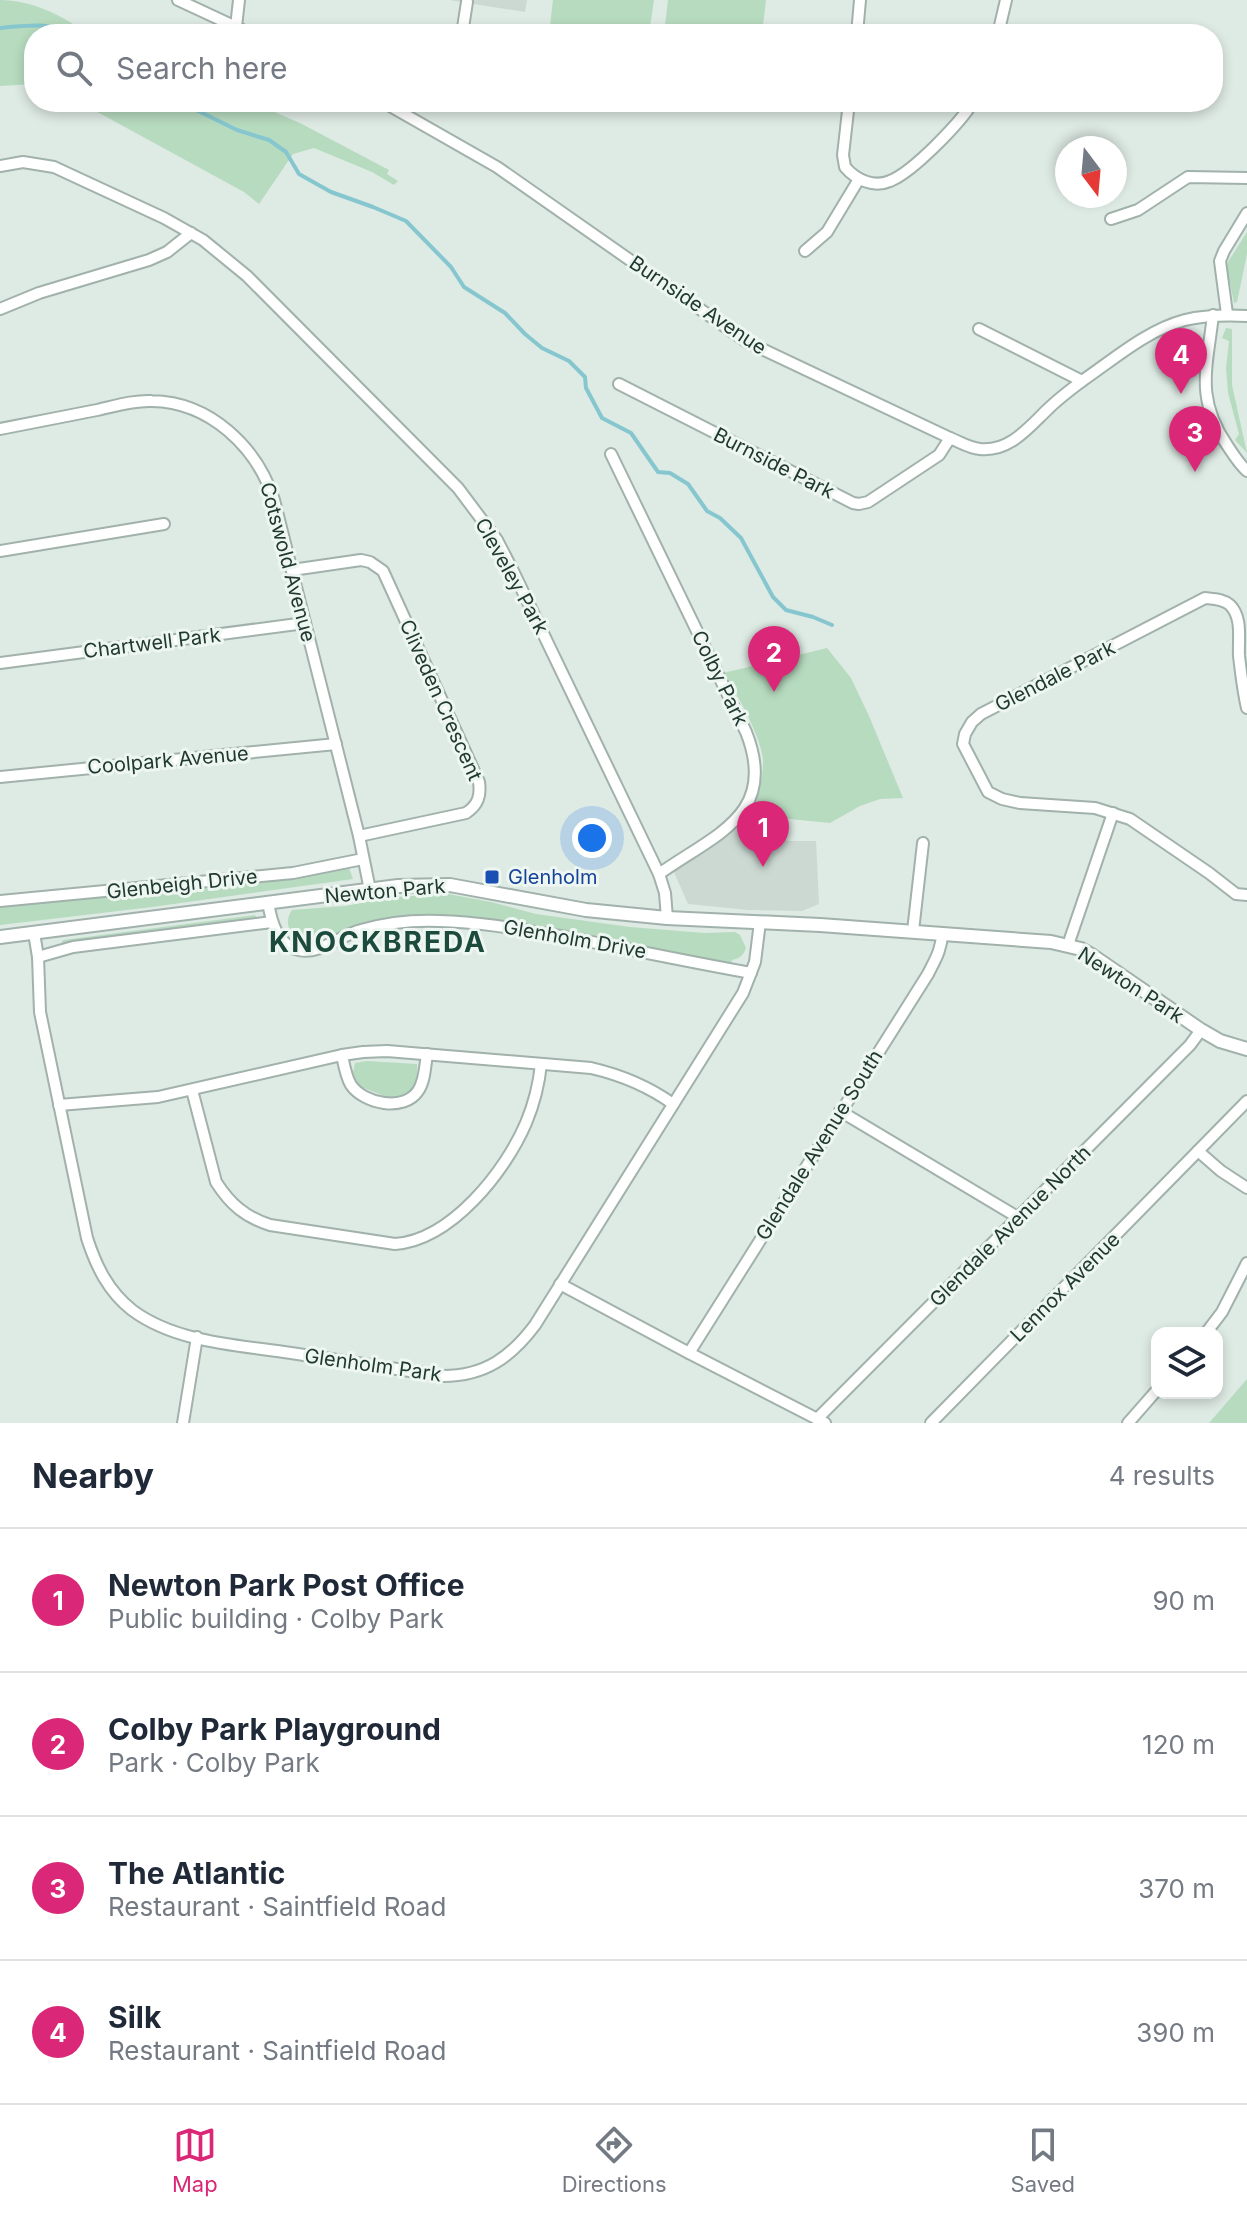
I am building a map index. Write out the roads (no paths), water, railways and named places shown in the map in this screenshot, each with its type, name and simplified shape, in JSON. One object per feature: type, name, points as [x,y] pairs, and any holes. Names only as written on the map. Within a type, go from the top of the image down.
[{"type":"street","points":[[178,0],[230,24]]},
{"type":"street","points":[[236,24],[239,0]]},
{"type":"street","points":[[858,24],[860,0]]},
{"type":"street","points":[[1000,24],[1006,0]]},
{"type":"street","points":[[464,24],[467,2]]},
{"type":"street","name":"Burnside Avenue","points":[[400,112],[503,171],[747,342],[950,438]]},
{"type":"street","points":[[848,112],[843,155],[845,167],[859,179],[873,184],[889,182],[907,172],[965,112]]},
{"type":"street","name":"Cleveley Park","points":[[0,166],[23,162],[54,167],[164,218],[223,255],[458,488],[497,540],[523,590],[659,874],[665,893],[667,918]]},
{"type":"street","points":[[1111,219],[1138,210],[1188,177],[1247,178]]},
{"type":"street","points":[[805,251],[827,232],[859,179]]},
{"type":"street","points":[[1227,314],[1220,261],[1247,213]]},
{"type":"street","points":[[0,309],[39,293],[149,260],[167,252],[191,233]]},
{"type":"street","points":[[950,438],[983,449],[1011,442],[1082,381],[1161,329],[1213,315],[1247,316]]},
{"type":"street","points":[[1213,315],[1205,395],[1212,421],[1244,465]]},
{"type":"street","points":[[979,329],[1082,381]]},
{"type":"street","name":"Burnside Park","points":[[619,384],[859,504],[868,502],[939,455],[950,438]]},
{"type":"street","name":"Cotswold Avenue","points":[[0,429],[148,400],[176,404],[201,413],[229,431],[243,445],[262,471],[274,500],[370,890]]},
{"type":"street","name":"Colby Park","points":[[611,454],[746,732],[755,759],[751,794],[747,807],[738,819],[659,874]]},
{"type":"street","points":[[0,551],[164,524]]},
{"type":"street","name":"Cliveden Crescent","points":[[292,570],[361,560],[383,571],[479,782],[481,792],[478,801],[466,813],[359,836]]},
{"type":"street","name":"Glendale Park","points":[[1247,708],[1236,615],[1230,606],[1220,600],[1205,598],[981,714],[972,722],[963,744],[988,792],[1020,803],[1095,808],[1130,819],[1236,894],[1247,895]]},
{"type":"street","name":"Chartwell Park","points":[[0,663],[305,623]]},
{"type":"street","name":"Coolpark Avenue","points":[[0,777],[336,744]]},
{"type":"street","points":[[1068,945],[1113,813]]},
{"type":"street","points":[[913,931],[923,843]]},
{"type":"street","name":"Glenbeigh Drive","points":[[0,901],[293,873],[363,859]]},
{"type":"street","name":"Newton Park","points":[[0,937],[370,890],[427,884],[450,885],[586,910],[667,918],[913,931],[1068,945],[1093,956],[1201,1030],[1220,1041],[1247,1049]]},
{"type":"street","points":[[38,957],[73,947],[272,922],[268,902]]},
{"type":"street","name":"Glenholm Drive","points":[[272,922],[288,946],[303,951],[312,951],[367,928],[436,921],[498,925],[751,973]]},
{"type":"street","name":"Glenholm Park","points":[[34,933],[40,1012],[87,1238],[102,1275],[120,1299],[134,1311],[162,1326],[197,1337],[443,1376],[460,1376],[486,1368],[512,1350],[535,1325],[743,993],[758,949],[760,922]]},
{"type":"street","name":"Glendale Avenue South","points":[[689,1353],[928,974],[942,946],[942,933]]},
{"type":"street","name":"Glendale Avenue North","points":[[821,1421],[1190,1045],[1201,1030]]},
{"type":"street","points":[[59,1105],[158,1097],[342,1055],[387,1051],[591,1068],[636,1082],[673,1104]]},
{"type":"street","points":[[342,1055],[348,1078],[358,1092],[391,1104],[401,1103],[416,1094],[424,1074],[427,1054]]},
{"type":"street","points":[[192,1090],[216,1182],[243,1213],[270,1225],[395,1244],[415,1241],[432,1233],[461,1214],[473,1201],[504,1161],[525,1125],[536,1095],[541,1064]]},
{"type":"street","name":"Lennox Avenue","points":[[931,1423],[1247,1101]]},
{"type":"street","points":[[840,1111],[1019,1218]]},
{"type":"street","points":[[1198,1151],[1247,1188]]},
{"type":"street","points":[[1211,1327],[1222,1312],[1247,1263]]},
{"type":"street","points":[[560,1284],[821,1421]]},
{"type":"street","points":[[183,1423],[197,1337]]},
{"type":"street","points":[[1128,1423],[1151,1397]]},
{"type":"waterway","points":[[0,28],[24,26]]},
{"type":"waterway","points":[[200,112],[237,130],[269,140],[286,152],[299,174],[331,192],[406,221],[451,267],[464,287],[505,313],[542,348],[569,361],[585,377],[586,388],[602,418],[631,433],[658,472],[670,473],[688,484],[707,511],[720,518],[741,538],[773,597],[786,610],[832,625]]},
{"type":"place","name":"Silk","points":[[1181,394]]},
{"type":"place","name":"The Atlantic","points":[[1195,472]]},
{"type":"place","name":"Colby Park Playground","points":[[774,692]]},
{"type":"place","name":"Newton Park Post Office","points":[[763,867]]},
{"type":"place","name":"Glenholm","points":[[492,877]]},
{"type":"district","name":"KNOCKBREDA","points":[[378,942]]}]
